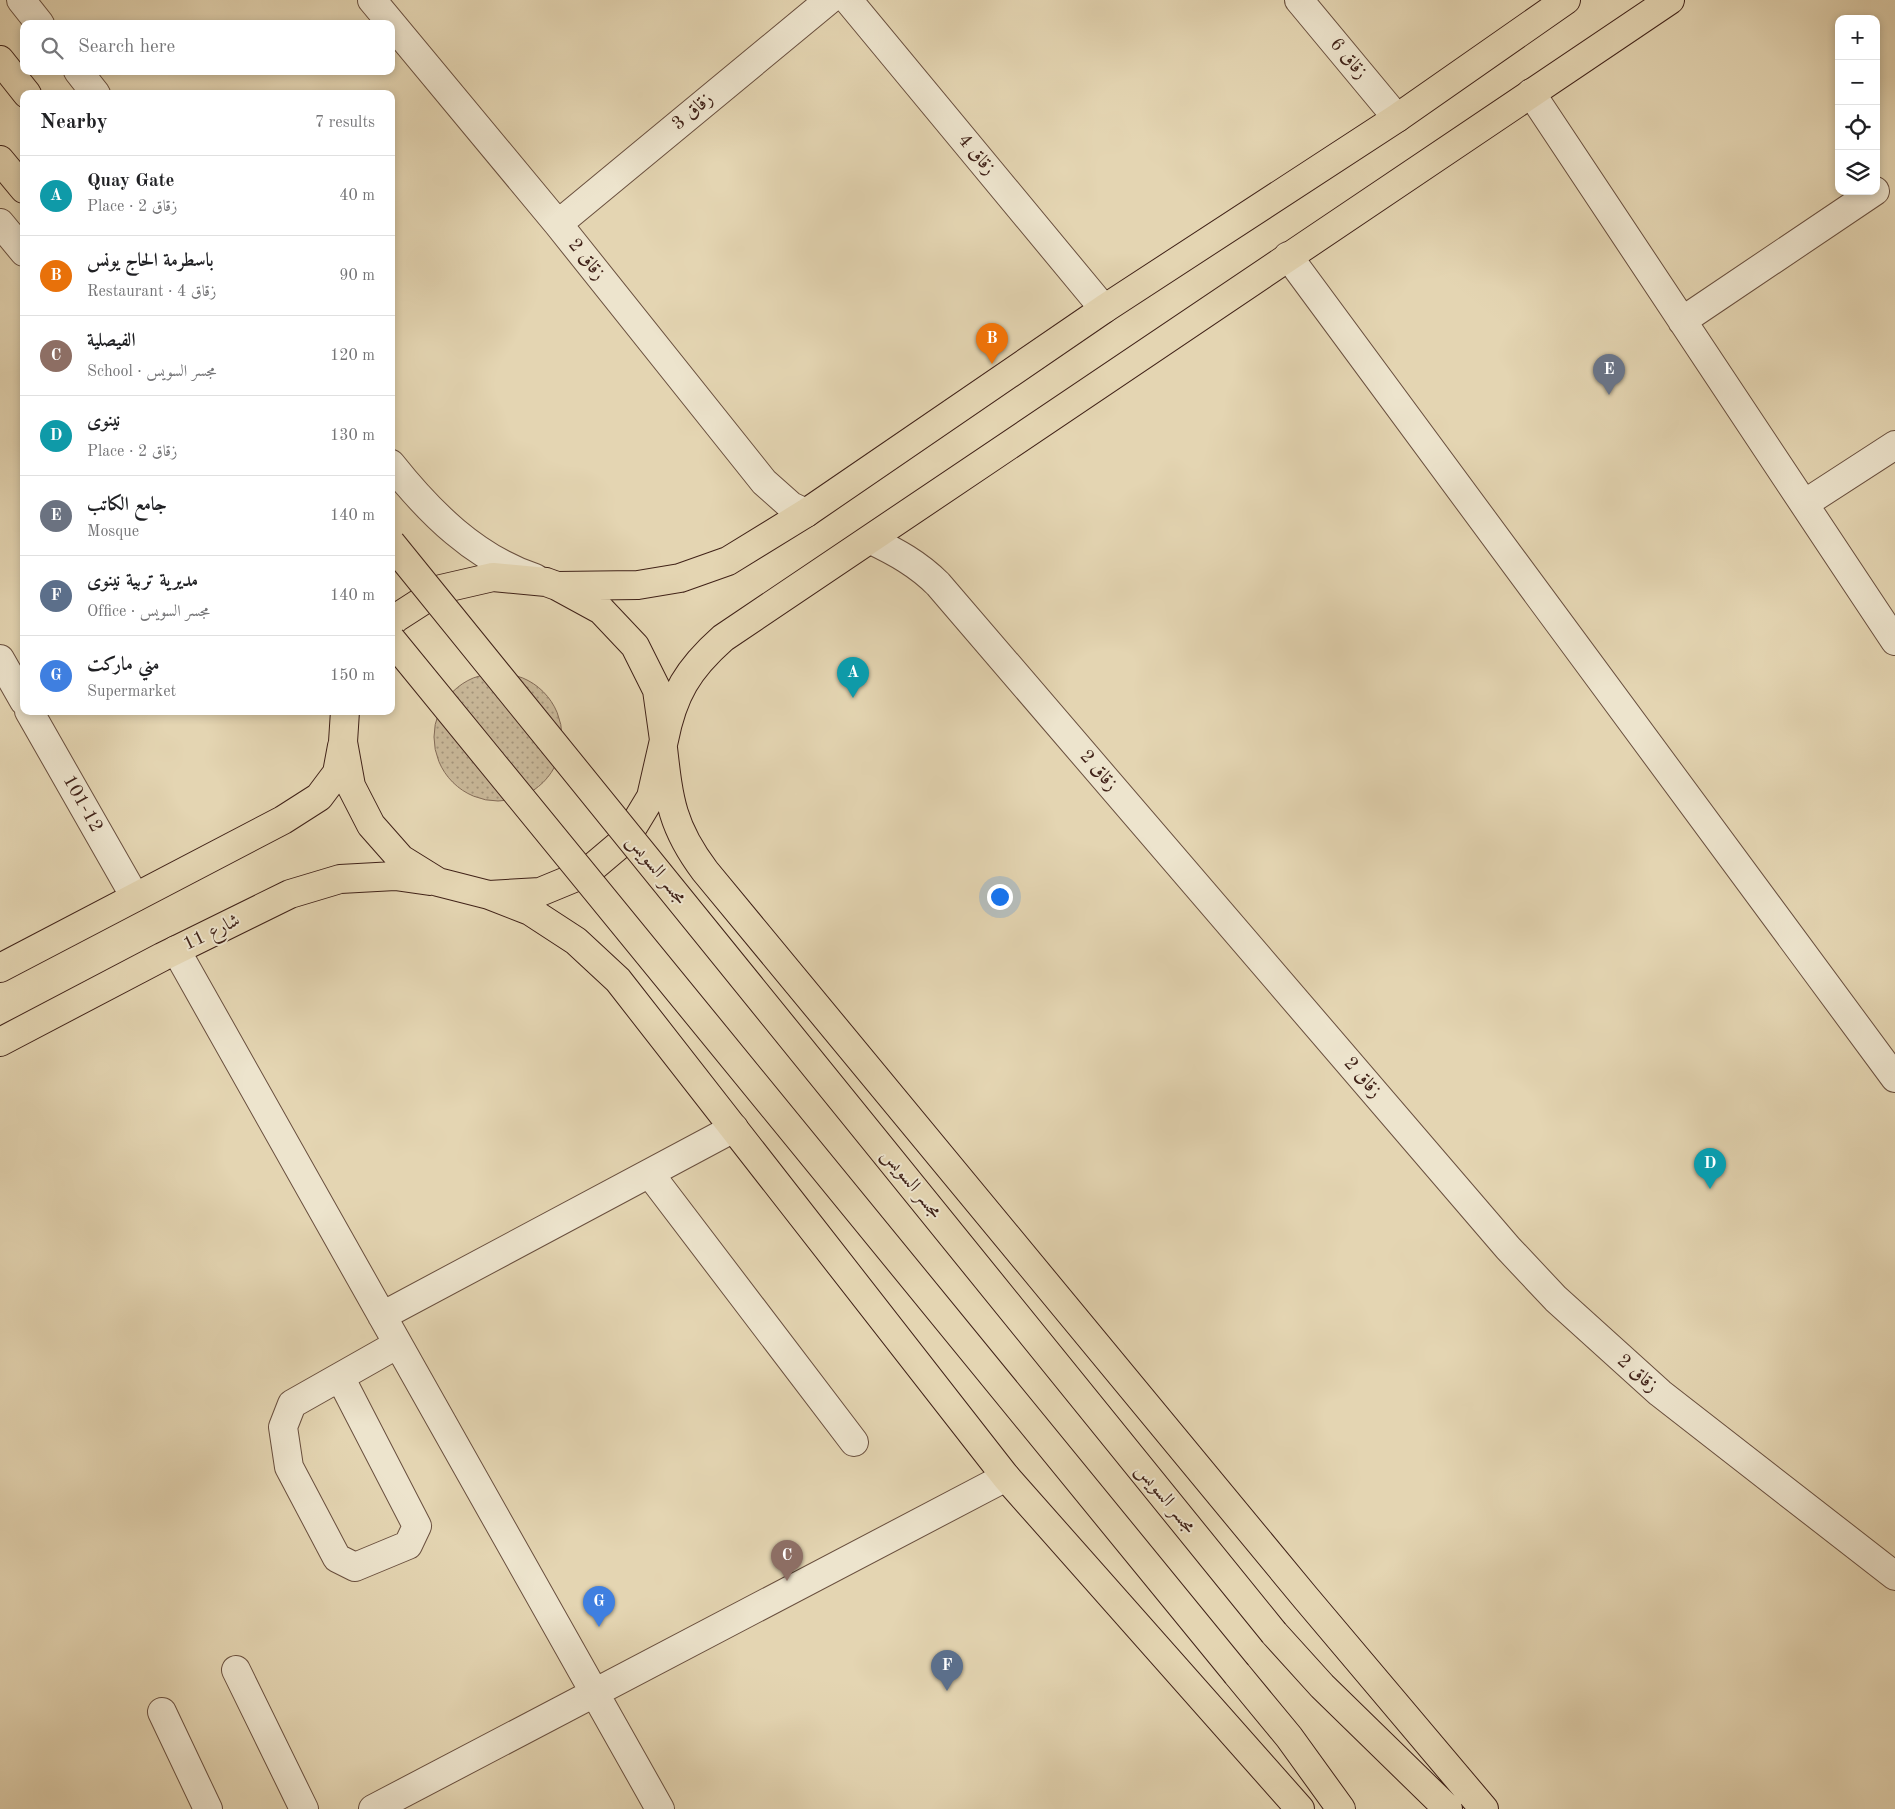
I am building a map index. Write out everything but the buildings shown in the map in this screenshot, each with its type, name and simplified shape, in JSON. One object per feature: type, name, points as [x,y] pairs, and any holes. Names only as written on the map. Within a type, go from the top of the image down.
[{"type":"main road","points":[[395,619],[441,589],[492,577],[552,584],[638,585],[680,578],[728,561],[806,514],[1104,309],[1397,118],[1566,0]]},
{"type":"main road","points":[[490,895],[540,892],[586,873],[625,840],[651,798],[669,712],[683,683],[700,659],[723,638],[1670,0]]},
{"type":"main road","points":[[0,60],[24,90]]},
{"type":"main road","points":[[0,160],[20,184]]},
{"type":"main road","name":"مجسر السويس","points":[[395,548],[1274,1634],[1322,1686],[1448,1809]]},
{"type":"main road","points":[[552,584],[601,610],[635,646],[657,690],[668,795],[676,822],[687,847],[705,871],[1305,1597],[1484,1809]]},
{"type":"main road","points":[[395,644],[1289,1737],[1341,1809]]},
{"type":"main road","points":[[0,968],[283,820],[319,798],[337,773],[343,742],[345,715]]},
{"type":"main road","points":[[343,742],[351,786],[371,826],[401,859],[438,882],[490,895],[530,911],[576,941],[618,980],[1006,1478],[1300,1809]]},
{"type":"main road","name":"شارع 11","points":[[0,1042],[176,950],[290,894],[340,879],[395,876],[438,882]]},
{"type":"street","points":[[21,0],[37,20]]},
{"type":"street","name":"زقاق 2","points":[[372,0],[389,20]]},
{"type":"street","name":"زقاق 3","points":[[558,224],[829,0]]},
{"type":"street","name":"زقاق 4","points":[[848,0],[1104,309]]},
{"type":"street","name":"زقاق 6","points":[[1299,0],[1397,118]]},
{"type":"street","name":"زقاق 2","points":[[395,28],[558,224],[764,482],[791,506],[806,514]]},
{"type":"street","points":[[81,75],[93,90]]},
{"type":"street","points":[[1531,93],[1895,641]]},
{"type":"street","points":[[1880,188],[1895,178]]},
{"type":"street","points":[[1682,320],[1870,195]]},
{"type":"street","points":[[0,223],[20,247]]},
{"type":"street","points":[[1288,256],[1895,1078]]},
{"type":"street","points":[[1804,504],[1895,445]]},
{"type":"street","points":[[395,469],[411,489],[448,526],[478,551],[514,571],[552,584]]},
{"type":"street","name":"زقاق 2","points":[[871,540],[907,558],[938,584],[1501,1241],[1556,1299],[1660,1393],[1895,1576]]},
{"type":"street","points":[[0,660],[20,694]]},
{"type":"street","name":"101-12","points":[[31,715],[135,897]]},
{"type":"street","points":[[176,950],[660,1809]]},
{"type":"street","points":[[382,1316],[734,1128]]},
{"type":"street","points":[[650,1174],[854,1442]]},
{"type":"street","points":[[340,1377],[417,1526],[408,1545],[355,1567],[337,1558],[289,1467],[283,1426],[292,1404],[398,1344]]},
{"type":"street","points":[[373,1809],[1006,1478]]},
{"type":"street","points":[[236,1670],[304,1809]]},
{"type":"street","points":[[162,1712],[208,1809]]},
{"type":"shaded area","points":[[498,673],[522,678],[543,692],[557,713],[562,737],[557,761],[543,782],[522,796],[498,801],[474,796],[453,782],[439,761],[434,737],[439,713],[453,692],[474,678]]},
{"type":"place","name":"باسطرمة الحاج يونس","points":[[992,364]]},
{"type":"place","name":"جامع الكاتب","points":[[1609,395]]},
{"type":"place","name":"Quay Gate","points":[[853,698]]},
{"type":"place","name":"نينوى","points":[[1710,1189]]},
{"type":"place","name":"الفيصلية","points":[[787,1581]]},
{"type":"place","name":"مني ماركت","points":[[599,1627]]},
{"type":"place","name":"مديرية تربية نينوى","points":[[947,1691]]}]
